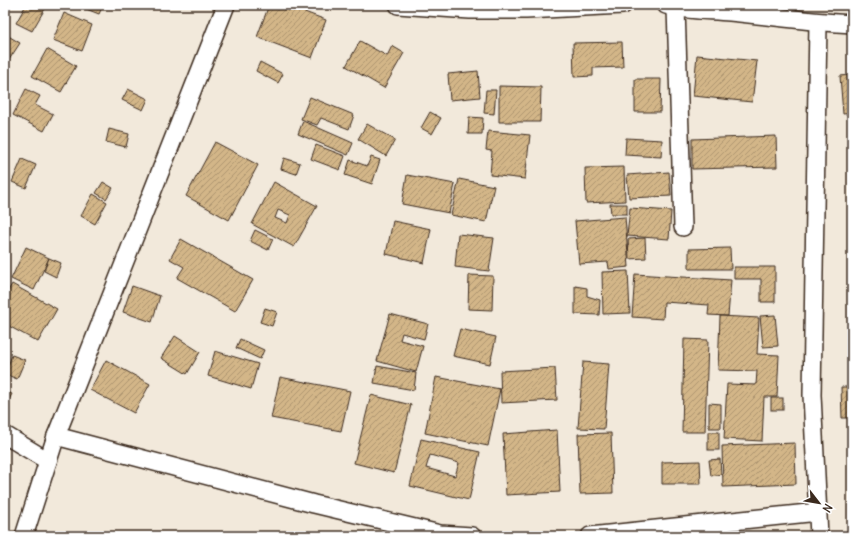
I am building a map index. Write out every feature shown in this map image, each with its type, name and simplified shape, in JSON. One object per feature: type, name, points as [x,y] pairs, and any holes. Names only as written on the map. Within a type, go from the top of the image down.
[{"type":"street","points":[[24,536],[56,436],[226,5]]},
{"type":"street","points":[[398,5],[470,10],[526,10],[623,5]]},
{"type":"street","points":[[683,227],[671,6],[818,23],[852,24]]},
{"type":"street","points":[[818,23],[812,395],[819,536]]},
{"type":"street","points":[[5,435],[48,461]]},
{"type":"street","points":[[56,436],[314,504],[440,535],[472,536]]},
{"type":"street","points":[[590,536],[818,512]]},
{"type":"building","points":[[26,5],[43,5],[46,7],[32,31],[16,23]]},
{"type":"building","points":[[76,5],[103,5],[99,14]]},
{"type":"building","points":[[269,5],[286,5],[326,20],[312,58],[257,37]]},
{"type":"building","points":[[64,13],[92,25],[82,51],[53,40]]},
{"type":"building","points":[[5,34],[20,43],[5,66]]},
{"type":"building","points":[[360,41],[387,56],[392,46],[404,53],[384,88],[346,66]]},
{"type":"building","points":[[622,42],[623,67],[593,68],[593,76],[574,77],[573,43]]},
{"type":"building","points":[[47,49],[76,66],[61,92],[32,76]]},
{"type":"building","points":[[697,55],[757,61],[752,102],[693,96]]},
{"type":"building","points":[[260,62],[283,74],[278,83],[256,71]]},
{"type":"building","points":[[478,71],[480,97],[450,100],[448,74]]},
{"type":"building","points":[[852,75],[852,113],[843,114],[840,76]]},
{"type":"building","points":[[635,79],[661,79],[660,112],[635,112]]},
{"type":"building","points":[[499,86],[541,87],[540,122],[499,122]]},
{"type":"building","points":[[26,89],[40,96],[35,105],[53,114],[44,131],[13,115]]},
{"type":"building","points":[[128,89],[148,99],[143,110],[122,100]]},
{"type":"building","points":[[486,90],[496,90],[494,114],[484,113]]},
{"type":"building","points":[[310,97],[354,115],[349,129],[321,118],[317,125],[301,119]]},
{"type":"building","points":[[430,112],[441,118],[432,134],[421,128]]},
{"type":"building","points":[[469,117],[483,118],[482,134],[468,134]]},
{"type":"building","points":[[303,121],[353,143],[348,155],[298,134]]},
{"type":"building","points":[[367,124],[395,140],[386,156],[358,139]]},
{"type":"building","points":[[109,129],[129,134],[126,147],[106,142]]},
{"type":"building","points":[[488,131],[530,135],[525,179],[490,175],[492,151],[486,150]]},
{"type":"building","points":[[776,136],[777,167],[692,169],[692,139]]},
{"type":"building","points":[[626,138],[662,140],[661,157],[625,155]]},
{"type":"building","points":[[215,142],[258,165],[229,220],[186,196]]},
{"type":"building","points":[[316,145],[345,156],[340,170],[311,159]]},
{"type":"building","points":[[371,157],[380,160],[372,184],[345,175],[350,160],[367,166]]},
{"type":"building","points":[[284,158],[300,163],[296,174],[281,169]]},
{"type":"building","points":[[22,159],[36,165],[26,188],[12,182]]},
{"type":"building","points":[[624,167],[625,201],[586,203],[585,168]]},
{"type":"building","points":[[669,172],[671,196],[629,198],[627,175]]},
{"type":"building","points":[[407,175],[455,184],[449,213],[402,204]]},
{"type":"building","points":[[459,179],[494,186],[486,222],[451,215]]},
{"type":"building","points":[[5,181],[10,184],[5,193]]},
{"type":"building","points":[[103,182],[113,188],[106,199],[96,193]]},
{"type":"building","points":[[274,182],[317,206],[294,247],[252,224]],"holes":[[[278,210],[290,215],[287,223],[275,218]]]},
{"type":"building","points":[[93,194],[107,202],[95,224],[81,216]]},
{"type":"building","points":[[610,204],[627,204],[627,214],[611,214]]},
{"type":"building","points":[[630,208],[671,211],[669,239],[627,236]]},
{"type":"building","points":[[625,217],[629,267],[609,269],[608,262],[579,264],[575,221]]},
{"type":"building","points":[[393,221],[431,229],[424,263],[386,254]]},
{"type":"building","points":[[255,230],[273,239],[268,250],[250,241]]},
{"type":"building","points":[[458,234],[494,238],[489,271],[455,267]]},
{"type":"building","points":[[645,238],[646,258],[629,259],[628,239]]},
{"type":"building","points":[[181,239],[253,280],[235,311],[177,278],[184,267],[170,259]]},
{"type":"building","points":[[26,247],[49,258],[34,290],[11,279]]},
{"type":"building","points":[[730,248],[731,269],[689,269],[689,249]]},
{"type":"building","points":[[49,258],[61,263],[56,277],[44,271]]},
{"type":"building","points":[[734,267],[775,267],[775,302],[761,302],[761,279],[734,279]]},
{"type":"building","points":[[628,271],[630,313],[603,314],[602,272]]},
{"type":"building","points":[[635,274],[731,280],[728,316],[708,315],[709,305],[664,302],[663,319],[632,317]]},
{"type":"building","points":[[469,275],[493,276],[492,310],[468,309]]},
{"type":"building","points":[[12,284],[57,309],[38,342],[5,324],[5,296]]},
{"type":"building","points":[[132,286],[160,296],[152,322],[123,312]]},
{"type":"building","points":[[575,286],[587,288],[587,296],[600,300],[599,315],[575,314]]},
{"type":"building","points":[[265,308],[277,312],[272,326],[260,322]]},
{"type":"building","points":[[390,314],[428,324],[424,339],[402,333],[400,340],[423,346],[416,372],[377,361]]},
{"type":"building","points":[[775,315],[778,346],[763,347],[760,316]]},
{"type":"building","points":[[720,316],[759,318],[757,354],[779,355],[777,397],[764,397],[762,441],[724,439],[727,384],[756,385],[757,371],[718,370]]},
{"type":"building","points":[[460,329],[496,337],[490,364],[453,356]]},
{"type":"building","points":[[175,336],[200,352],[187,374],[161,358]]},
{"type":"building","points":[[240,339],[264,350],[260,359],[236,348]]},
{"type":"building","points":[[684,339],[708,340],[705,432],[682,432]]},
{"type":"building","points":[[215,351],[258,364],[251,389],[208,376]]},
{"type":"building","points":[[12,355],[25,360],[17,379],[5,374]]},
{"type":"building","points":[[106,360],[150,384],[134,413],[90,390]]},
{"type":"building","points":[[583,362],[609,364],[604,429],[578,428]]},
{"type":"building","points":[[377,366],[416,373],[414,390],[374,383]]},
{"type":"building","points":[[555,368],[557,400],[501,403],[500,371]]},
{"type":"building","points":[[280,377],[350,391],[341,431],[271,418]]},
{"type":"building","points":[[436,377],[500,389],[488,446],[425,433]]},
{"type":"building","points":[[841,387],[852,387],[852,418],[842,418]]},
{"type":"building","points":[[5,391],[12,394],[5,407]]},
{"type":"building","points":[[371,395],[411,405],[394,473],[354,463]]},
{"type":"building","points":[[771,398],[783,398],[783,410],[771,410]]},
{"type":"building","points":[[709,403],[721,404],[721,428],[709,428]]},
{"type":"building","points":[[557,430],[560,492],[506,495],[503,434]]},
{"type":"building","points":[[708,432],[719,432],[719,450],[708,450]]},
{"type":"building","points":[[611,433],[613,493],[580,494],[578,434]]},
{"type":"building","points":[[421,439],[480,452],[469,500],[410,486]],"holes":[[[430,455],[459,463],[455,476],[426,468]]]},
{"type":"building","points":[[795,443],[796,484],[723,487],[722,446]]},
{"type":"building","points":[[720,459],[721,474],[711,476],[709,460]]},
{"type":"building","points":[[700,461],[701,484],[662,484],[662,462]]}]
